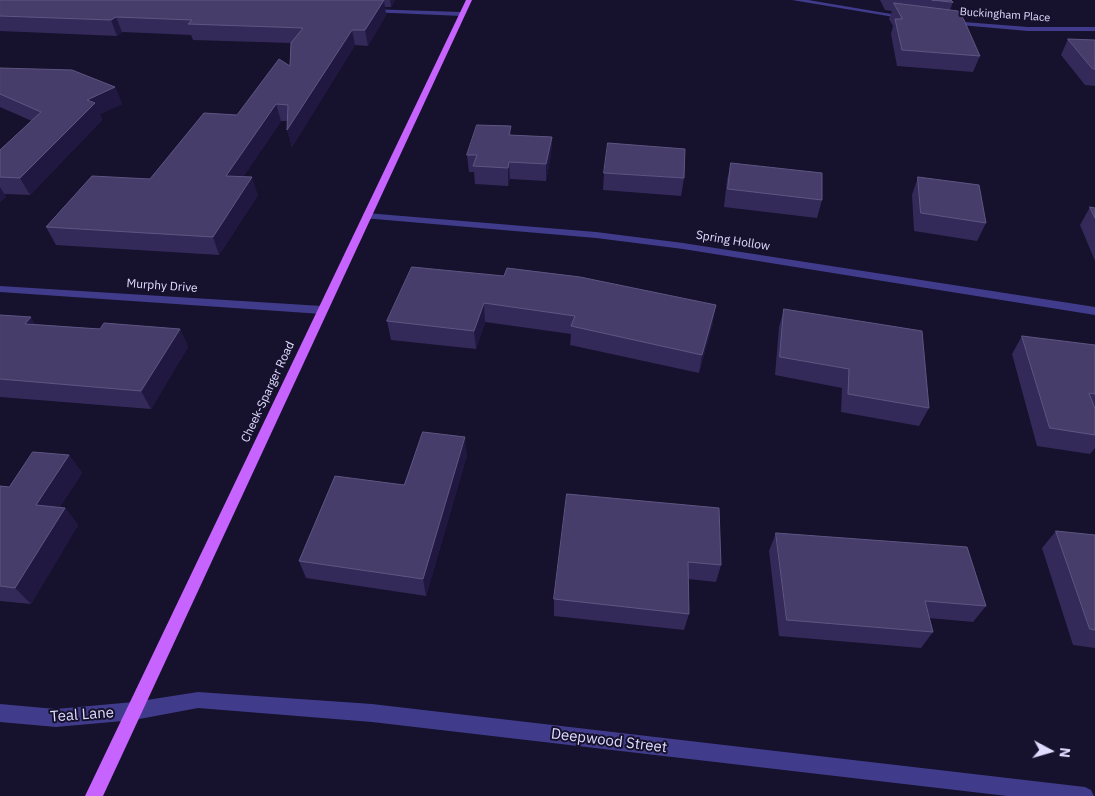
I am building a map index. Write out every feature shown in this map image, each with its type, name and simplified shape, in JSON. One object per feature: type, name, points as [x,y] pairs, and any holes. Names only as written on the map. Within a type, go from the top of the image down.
[{"type":"main road","name":"Cheek-Sparger Road","points":[[94,796],[469,0]]},
{"type":"street","points":[[797,0],[917,19]]},
{"type":"street","points":[[364,10],[462,14]]},
{"type":"street","name":"Buckingham Place","points":[[944,22],[1028,29],[1095,29]]},
{"type":"street","name":"Spring Hollow","points":[[366,216],[577,233],[673,245],[1095,310]]},
{"type":"street","name":"Murphy Drive","points":[[0,289],[322,310]]},
{"type":"street","name":"Deepwood Street","points":[[134,711],[198,700],[372,713],[1085,796]]},
{"type":"street","name":"Teal Lane","points":[[0,713],[56,718],[134,711]]},
{"type":"building","points":[[0,0],[384,0],[365,30],[352,30],[287,130],[288,105],[276,104],[226,176],[252,177],[213,237],[46,227],[92,176],[150,179],[204,113],[237,115],[279,59],[290,66],[291,43],[303,28],[188,24],[192,20],[116,17],[111,20],[0,16]]},
{"type":"building","points":[[932,0],[951,0],[953,2]]},
{"type":"building","points":[[894,3],[958,11],[980,56],[902,50],[895,19],[902,19]]},
{"type":"building","points":[[1068,39],[1095,40],[1095,69],[1093,69]]},
{"type":"building","points":[[0,68],[72,70],[115,87],[87,100],[95,103],[20,178],[0,177],[0,150],[41,112],[0,94]]},
{"type":"building","points":[[477,125],[511,126],[509,135],[552,137],[546,164],[509,162],[508,168],[473,166],[477,155],[467,155]]},
{"type":"building","points":[[608,143],[685,149],[684,178],[604,173]]},
{"type":"building","points":[[731,163],[822,173],[822,200],[728,189]]},
{"type":"building","points":[[918,177],[979,185],[986,223],[921,213]]},
{"type":"building","points":[[1090,207],[1095,208],[1095,218]]},
{"type":"building","points":[[412,267],[504,276],[507,268],[580,277],[716,305],[702,355],[571,326],[575,316],[484,303],[474,331],[387,321]]},
{"type":"building","points":[[784,309],[922,331],[929,408],[848,394],[849,369],[780,357]]},
{"type":"building","points":[[0,315],[31,317],[25,324],[100,329],[104,323],[180,329],[141,391],[0,379]]},
{"type":"building","points":[[1022,336],[1095,345],[1095,394],[1089,393],[1095,409],[1095,435],[1050,428]]},
{"type":"building","points":[[423,432],[465,437],[423,579],[299,561],[335,476],[404,485]]},
{"type":"building","points":[[33,452],[69,455],[36,505],[65,508],[15,588],[0,586],[0,486],[9,487]]},
{"type":"building","points":[[567,494],[719,508],[721,565],[688,562],[689,614],[554,599]]},
{"type":"building","points":[[1056,531],[1095,535],[1095,630],[1090,629]]},
{"type":"building","points":[[776,533],[967,547],[986,606],[925,601],[933,632],[787,620]]}]
